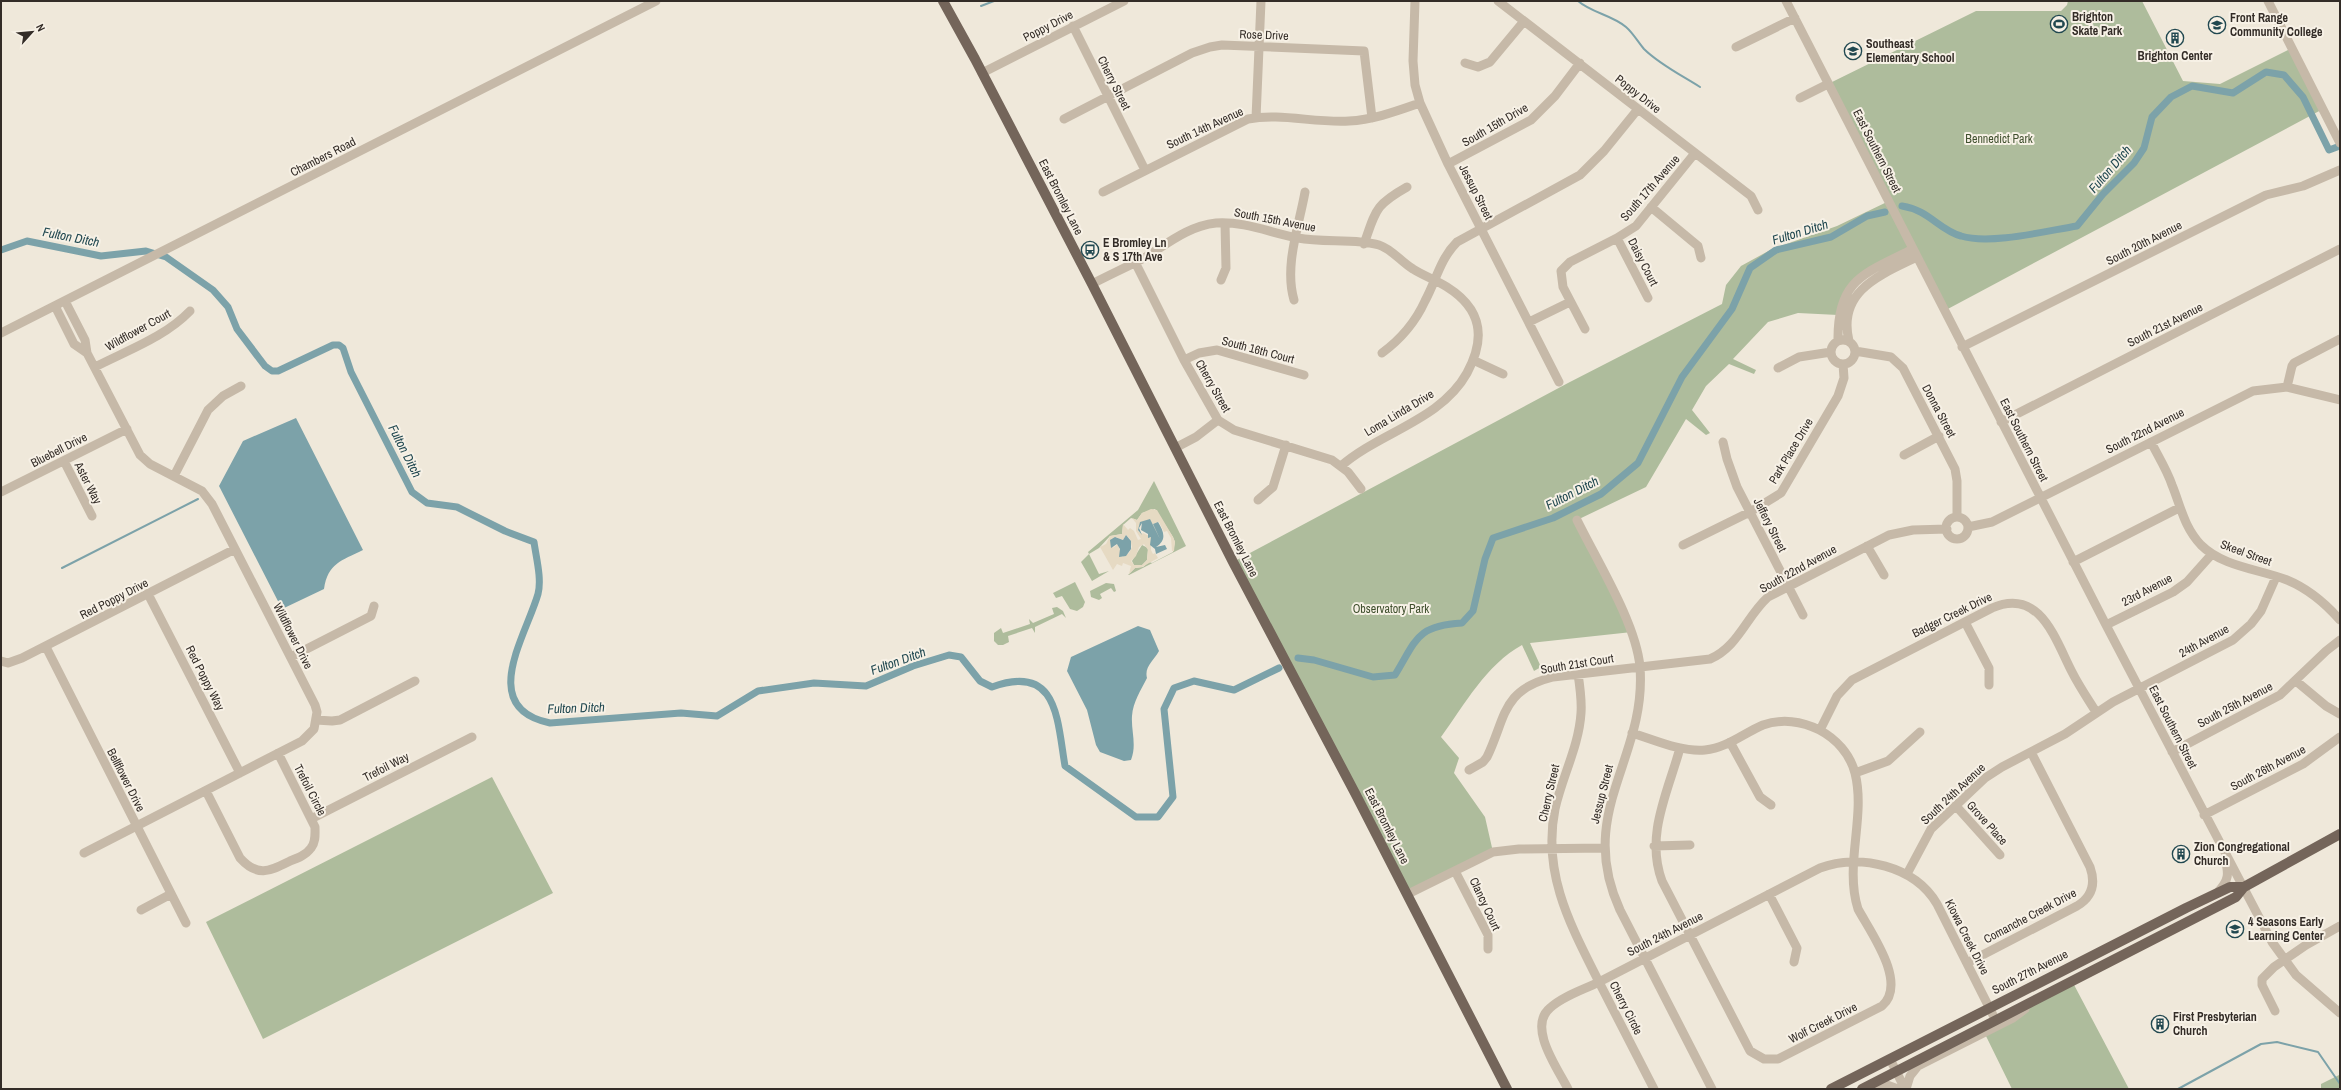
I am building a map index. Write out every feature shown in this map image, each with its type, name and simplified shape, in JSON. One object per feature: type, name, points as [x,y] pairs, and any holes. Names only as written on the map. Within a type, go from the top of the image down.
[{"type":"main road","name":"East Bromley Lane","points":[[943,1],[1092,284],[1175,448],[1408,894],[1507,1089]]},
{"type":"main road","name":"South 27th Avenue","points":[[1862,1089],[2236,897],[2244,887],[2340,834]]},
{"type":"main road","name":"South 27th Avenue","points":[[1830,1089],[2215,895],[2230,888],[2244,887]]},
{"type":"street","name":"Chambers Road","points":[[1,333],[656,1]]},
{"type":"street","name":"Poppy Drive","points":[[982,73],[1124,1]]},
{"type":"street","points":[[1256,118],[1261,1]]},
{"type":"street","name":"Jessup Street","points":[[1415,1],[1413,67],[1420,103],[1448,164],[1559,382]]},
{"type":"street","name":"Poppy Drive","points":[[1498,1],[1751,196],[1758,210]]},
{"type":"street","name":"East Southern Street","points":[[1786,1],[1962,347],[2204,815],[2284,962],[2304,982],[2340,1013]]},
{"type":"street","points":[[2268,1],[2338,137]]},
{"type":"street","points":[[1736,47],[1795,18]]},
{"type":"street","points":[[1465,63],[1478,67],[1490,62],[1524,21]]},
{"type":"street","name":"Cherry Street","points":[[1073,26],[1107,97],[1145,170]]},
{"type":"street","name":"Rose Drive","points":[[1064,119],[1202,49],[1222,45],[1364,51],[1372,118]]},
{"type":"street","name":"South 15th Drive","points":[[1448,164],[1531,120],[1555,96],[1580,63]]},
{"type":"street","points":[[1800,98],[1828,84]]},
{"type":"street","name":"South 14th Avenue","points":[[1103,192],[1242,121],[1256,118],[1342,121],[1372,118],[1420,103]]},
{"type":"street","points":[[1382,353],[1413,323],[1426,301],[1434,280],[1451,248],[1464,237],[1481,227],[1580,175],[1604,151],[1638,109]]},
{"type":"street","name":"South 17th Avenue","points":[[1585,330],[1562,287],[1558,271],[1568,263],[1617,238],[1636,226],[1695,153]]},
{"type":"street","name":"South 20th Avenue","points":[[1962,347],[2266,194],[2304,186],[2340,170]]},
{"type":"street","points":[[1364,244],[1376,210],[1389,198],[1408,187]]},
{"type":"street","points":[[1294,300],[1291,288],[1291,271],[1305,192]]},
{"type":"street","points":[[1651,207],[1698,246],[1701,258]]},
{"type":"street","points":[[1221,280],[1226,268],[1226,223]]},
{"type":"street","name":"South 15th Avenue","points":[[1092,284],[1135,262],[1191,230],[1210,224],[1226,223],[1248,226],[1296,237],[1378,245],[1386,249],[1413,269],[1434,280]]},
{"type":"street","name":"Daisy Court","points":[[1617,238],[1648,298]]},
{"type":"street","name":"South 21st Avenue","points":[[2001,422],[2340,249]]},
{"type":"street","points":[[1915,253],[1875,278],[1856,296],[1848,318],[1849,342],[1855,351],[1850,362],[1843,364],[1835,361],[1831,352],[1832,347],[1838,341],[1837,319],[1840,305],[1851,286],[1870,270],[1915,253]]},
{"type":"street","name":"Cherry Street","points":[[1135,262],[1184,360],[1218,420],[1234,430],[1319,454],[1341,466],[1361,489]]},
{"type":"street","name":"Loma Linda Drive","points":[[1341,466],[1369,445],[1439,405],[1456,388],[1473,360],[1480,340],[1479,328],[1473,312],[1456,294],[1434,280]]},
{"type":"street","name":"Wildflower Drive","points":[[65,301],[85,340],[87,353],[140,455],[146,461],[208,496],[315,705],[316,720]]},
{"type":"street","points":[[1529,322],[1570,302]]},
{"type":"street","name":"Wildflower Drive","points":[[55,306],[74,344],[87,353]]},
{"type":"street","name":"Wildflower Court","points":[[95,367],[165,332],[178,324],[190,311]]},
{"type":"street","points":[[2288,387],[2292,366],[2294,363],[2340,339]]},
{"type":"street","points":[[1838,341],[1849,342]]},
{"type":"street","name":"South 16th Court","points":[[1184,360],[1199,353],[1217,350],[1304,375]]},
{"type":"street","name":"Donna Street","points":[[1855,351],[1891,357],[1903,368],[1955,469],[1957,481],[1957,517]]},
{"type":"street","points":[[1778,368],[1799,357],[1831,352]]},
{"type":"street","points":[[1473,360],[1503,374]]},
{"type":"street","name":"Park Place Drive","points":[[1683,545],[1750,512],[1781,493],[1789,482],[1838,396],[1844,378],[1843,364]]},
{"type":"street","points":[[174,476],[208,410],[223,396],[241,386]]},
{"type":"street","name":"South 22nd Avenue","points":[[1968,527],[1992,522],[2246,394],[2266,388],[2288,387],[2340,400]]},
{"type":"street","points":[[1175,448],[1196,437],[1218,420]]},
{"type":"street","name":"Bluebell Drive","points":[[1,492],[127,429]]},
{"type":"street","points":[[1904,454],[1939,436]]},
{"type":"street","name":"Jeffery Street","points":[[1723,442],[1731,472],[1803,615]]},
{"type":"street","name":"Skeel Street","points":[[2151,442],[2172,484],[2179,508],[2193,536],[2212,554],[2293,583],[2315,596],[2340,620]]},
{"type":"street","points":[[1258,500],[1273,487],[1286,445]]},
{"type":"street","name":"Aster Way","points":[[64,461],[92,516]]},
{"type":"street","points":[[2073,562],[2179,508]]},
{"type":"street","points":[[1957,517],[1964,520],[1968,527],[1964,536],[1958,538],[1951,536],[1947,529],[1949,521],[1957,517]]},
{"type":"street","name":"Jessup Street","points":[[1577,520],[1629,624],[1636,643],[1640,667],[1639,700],[1632,733],[1606,821],[1604,848],[1606,869],[1612,893],[1712,1089]]},
{"type":"street","name":"South 22nd Avenue","points":[[1640,667],[1701,662],[1720,655],[1737,639],[1746,622],[1759,605],[1768,597],[1867,546],[1902,532],[1947,529]]},
{"type":"street","points":[[1867,546],[1884,575]]},
{"type":"street","name":"Red Poppy Drive","points":[[1,661],[15,661],[46,647],[235,549]]},
{"type":"street","name":"23rd Avenue","points":[[2106,625],[2173,592],[2186,582],[2212,554]]},
{"type":"street","name":"24th Avenue","points":[[2139,689],[2225,645],[2239,635],[2261,611],[2276,577]]},
{"type":"street","name":"Red Poppy Way","points":[[148,594],[240,773]]},
{"type":"street","name":"Badger Creek Drive","points":[[1820,730],[1837,696],[1852,680],[1998,605],[2025,601],[2046,622],[2073,675],[2096,712]]},
{"type":"street","points":[[291,657],[371,616],[374,606]]},
{"type":"street","points":[[1965,622],[1989,668],[1989,684]]},
{"type":"street","name":"South 25th Avenue","points":[[2172,752],[2270,702],[2296,681],[2312,663],[2340,640]]},
{"type":"street","name":"Bellflower Drive","points":[[46,647],[186,923]]},
{"type":"street","name":"South 21st Court","points":[[1469,770],[1483,762],[1487,757],[1503,713],[1520,692],[1546,678],[1640,667]]},
{"type":"street","name":"Cherry Street","points":[[1578,674],[1581,717],[1555,811],[1553,848],[1555,873],[1563,906],[1599,982]]},
{"type":"street","points":[[84,853],[206,791],[310,735],[316,720],[340,720],[415,681]]},
{"type":"street","points":[[2296,681],[2326,706],[2340,714]]},
{"type":"street","name":"South 24th Avenue","points":[[1599,982],[1829,865],[1854,861],[1907,874],[1926,835],[1991,773],[2065,734],[2096,712],[2139,689]]},
{"type":"street","points":[[1632,733],[1680,748],[1709,749],[1730,742],[1764,725],[1780,721],[1796,722],[1820,730],[1840,746],[1850,760],[1855,773],[1888,761],[1920,732]]},
{"type":"street","name":"Trefoil Way","points":[[311,819],[472,737]]},
{"type":"street","name":"South 26th Avenue","points":[[2204,815],[2303,764],[2340,737]]},
{"type":"street","points":[[1730,742],[1760,797],[1771,806]]},
{"type":"street","points":[[1680,748],[1657,823],[1654,846],[1690,845]]},
{"type":"street","name":"Comanche Creek Drive","points":[[1967,963],[2077,906],[2086,900],[2097,889],[2090,867],[2032,752]]},
{"type":"street","name":"Trefoil Circle","points":[[206,791],[240,858],[247,865],[258,871],[270,871],[305,854],[312,847],[315,838],[311,819],[278,753]]},
{"type":"street","name":"Wolf Creek Drive","points":[[1654,846],[1662,881],[1750,1051],[1772,1060],[1785,1056],[1877,1009],[1885,1003],[1891,992],[1892,976],[1856,902],[1853,882],[1857,804],[1855,773]]},
{"type":"street","name":"Grove Place","points":[[1956,806],[2000,855]]},
{"type":"street","points":[[2215,895],[2225,884],[2228,876],[2222,846]]},
{"type":"street","points":[[1408,894],[1493,852],[1553,848],[1604,848]]},
{"type":"street","name":"Clancy Court","points":[[1455,871],[1488,936],[1488,949]]},
{"type":"street","name":"Kiowa Creek Drive","points":[[1907,874],[1926,888],[1934,898],[1996,1020]]},
{"type":"street","points":[[141,910],[171,894]]},
{"type":"street","points":[[1770,894],[1797,948],[1794,962]]},
{"type":"street","points":[[2275,1011],[2262,985],[2262,979],[2274,967],[2284,962],[2306,945],[2340,926]]},
{"type":"street","name":"Cherry Circle","points":[[1568,1089],[1544,1042],[1539,1024],[1549,1008],[1599,982],[1654,1089]]},
{"type":"street","points":[[1906,1089],[1915,1068],[2013,1018],[2043,996]]},
{"type":"street","points":[[1890,1059],[1906,1089]]},
{"type":"street","points":[[1874,1089],[1887,1085],[1898,1089]]},
{"type":"green space","name":"Observatory Park","points":[[2068,1],[2142,1],[2183,81],[2220,84],[2292,48],[2323,109],[1944,311],[1913,249],[1863,275],[1838,315],[1798,313],[1768,322],[1733,359],[1756,370],[1754,374],[1729,364],[1706,386],[1692,410],[1710,433],[1706,435],[1686,419],[1646,487],[1577,520],[1632,632],[1530,643],[1541,667],[1534,671],[1522,645],[1509,653],[1487,674],[1441,737],[1459,758],[1454,773],[1485,817],[1493,852],[1408,894],[1233,562],[1568,383],[1722,304],[1726,285],[1741,266],[1772,249],[1837,226],[1889,201],[1828,84],[1976,11],[2061,11],[2067,5]]},
{"type":"green space","points":[[1154,481],[1186,546],[1129,575],[1128,575],[1135,568],[1143,567],[1149,562],[1152,563],[1173,552],[1175,542],[1173,537],[1155,509],[1142,513],[1137,520],[1131,518],[1123,525],[1122,534],[1110,536],[1099,548],[1089,554],[1088,552],[1138,510]]},
{"type":"green space","points":[[1142,545],[1148,548],[1147,560],[1142,565],[1134,565],[1132,561]]},
{"type":"green space","points":[[1089,554],[1099,574],[1109,571],[1092,581],[1081,562]]},
{"type":"green space","points":[[1075,582],[1085,602],[1083,607],[1077,611],[1070,609],[1062,596],[1056,598],[1053,593]]},
{"type":"green space","points":[[1106,583],[1114,584],[1116,591],[1114,592],[1111,588],[1100,594],[1102,598],[1099,600],[1091,597],[1090,591]]},
{"type":"green space","points":[[1057,607],[1063,611],[1066,618],[1062,614],[1035,627],[1035,633],[1032,628],[1008,636],[1009,642],[1003,645],[998,645],[994,641],[994,633],[1001,628],[1003,633],[1030,624],[1029,619],[1033,623],[1054,614],[1052,608]]},
{"type":"green space","points":[[492,777],[553,893],[263,1039],[206,922]]},
{"type":"green space","points":[[2072,981],[2129,1089],[2012,1089],[1984,1032]]},
{"type":"green space","points":[[2339,1075],[2340,1089],[2321,1089],[2321,1084]]},
{"type":"shaded area","points":[[1151,509],[1157,510],[1173,537],[1175,542],[1174,551],[1172,551],[1171,538],[1167,531],[1164,532],[1159,522],[1153,524],[1160,539],[1148,522],[1141,522],[1138,530],[1142,534],[1143,533],[1151,537],[1151,550],[1158,558],[1142,567],[1135,568],[1129,574],[1131,566],[1123,563],[1122,566],[1117,564],[1113,570],[1100,547],[1106,544],[1110,536],[1122,534],[1123,524],[1128,530],[1130,528],[1134,531],[1138,540],[1141,539],[1136,531],[1136,523],[1132,518],[1137,520],[1142,513]],"holes":[[[1126,535],[1130,539],[1132,547],[1129,553],[1122,557],[1118,544],[1113,548],[1116,537],[1123,540]],[[1144,544],[1148,550],[1147,560],[1142,565],[1134,565],[1131,561],[1136,556],[1139,547]]]},
{"type":"water","points":[[296,418],[363,550],[342,560],[332,568],[326,580],[324,589],[282,609],[219,486],[243,441]]},
{"type":"water","points":[[1150,519],[1160,539],[1153,524],[1158,522],[1163,532],[1162,542],[1156,547],[1165,545],[1167,549],[1156,554],[1155,549],[1150,545],[1151,537],[1148,538],[1148,534],[1141,530],[1142,523],[1139,528],[1142,535],[1138,530],[1140,522]]},
{"type":"water","points":[[1126,535],[1131,541],[1131,549],[1126,556],[1119,557],[1120,549],[1117,544],[1111,548],[1110,540],[1115,537],[1123,540]]},
{"type":"water","points":[[1138,626],[1150,630],[1159,651],[1148,667],[1146,674],[1147,678],[1134,706],[1132,722],[1134,749],[1131,760],[1124,761],[1100,752],[1096,745],[1087,710],[1067,671],[1071,657]]},
{"type":"waterway","points":[[981,6],[994,1]]},
{"type":"waterway","points":[[1578,1],[1629,29],[1644,49],[1650,54],[1700,87]]},
{"type":"waterway","name":"Fulton Ditch","points":[[1902,206],[1920,212],[1953,233],[1973,238],[2002,238],[2077,226],[2103,194],[2134,163],[2144,148],[2152,117],[2171,97],[2192,86],[2233,93],[2266,72],[2284,75],[2303,97],[2329,150],[2340,146]]},
{"type":"waterway","name":"Fulton Ditch","points":[[1298,658],[1314,660],[1373,677],[1395,675],[1414,644],[1426,631],[1435,627],[1462,623],[1473,611],[1485,559],[1493,538],[1553,518],[1601,494],[1638,463],[1682,377],[1732,309],[1750,268],[1776,250],[1831,237],[1867,216],[1885,212]]},
{"type":"waterway","name":"Fulton Ditch","points":[[1,250],[27,241],[101,256],[146,251],[166,257],[213,290],[228,307],[237,329],[265,366],[272,371],[278,371],[333,345],[339,345],[343,348],[351,372],[412,492],[427,503],[457,507],[505,531],[534,542],[539,575],[539,588],[532,611],[517,649],[512,669],[511,687],[516,702],[528,715],[550,723],[681,713],[717,716],[758,691],[814,683],[866,686],[913,666],[949,655],[961,657],[980,681],[992,687],[1014,682],[1030,683],[1042,689],[1050,700],[1056,714],[1060,730],[1065,766],[1136,817],[1158,817],[1173,797],[1164,709],[1174,688],[1194,681],[1234,690],[1279,668]]},
{"type":"waterway","points":[[62,568],[198,499]]},
{"type":"waterway","points":[[2178,1089],[2261,1044],[2277,1042],[2318,1052],[2340,1084]]},
{"type":"place","name":"Brighton Skate Park","points":[[2059,24]]},
{"type":"place","name":"Front Range Community College","points":[[2217,25]]},
{"type":"place","name":"Brighton Center","points":[[2175,38]]},
{"type":"place","name":"Southeast Elementary School","points":[[1853,51]]},
{"type":"place","name":"E Bromley Ln & S 17th Ave","points":[[1090,250]]},
{"type":"place","name":"Zion Congregational Church","points":[[2181,854]]},
{"type":"place","name":"4 Seasons Early Learning Center","points":[[2235,929]]},
{"type":"place","name":"First Presbyterian Church","points":[[2160,1024]]},
{"type":"park label","name":"Bennedict Park","points":[[1999,139]]}]
